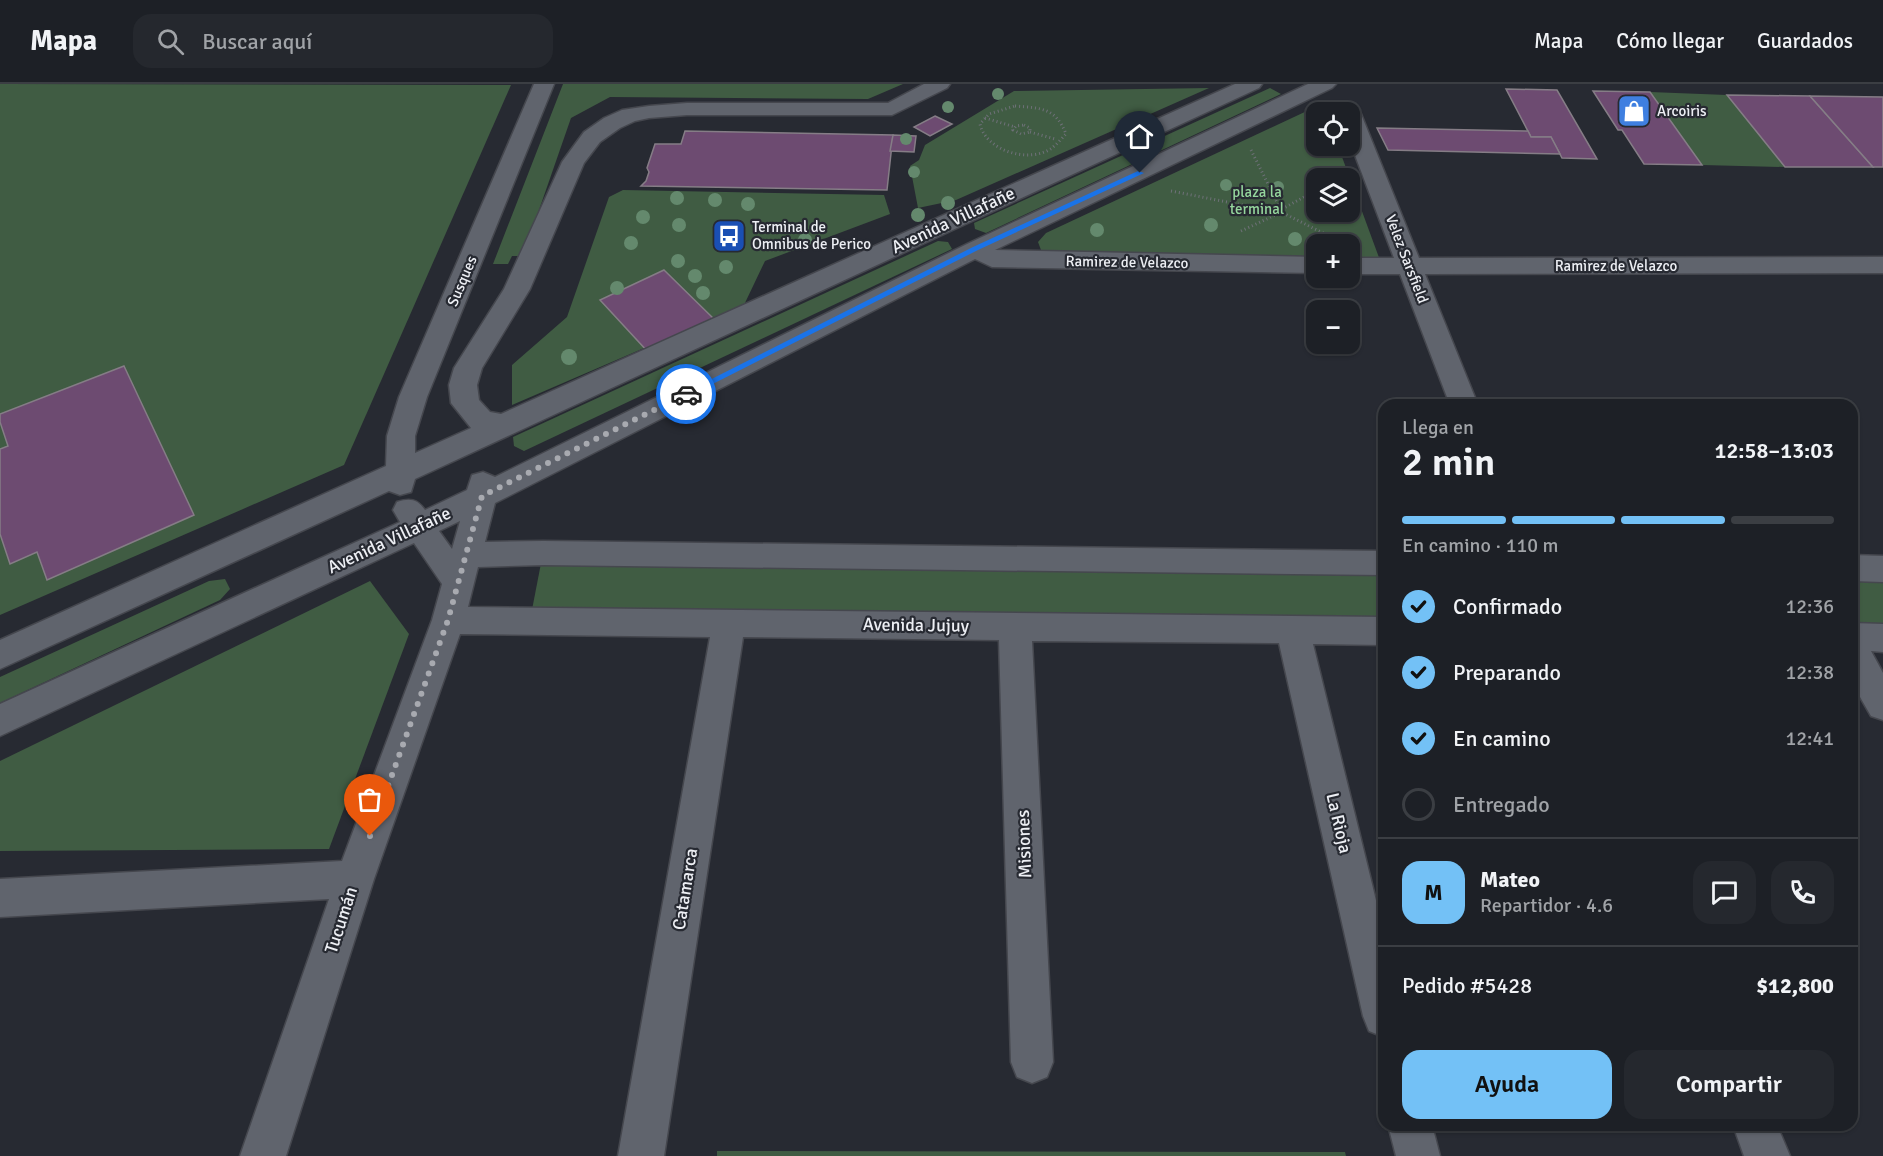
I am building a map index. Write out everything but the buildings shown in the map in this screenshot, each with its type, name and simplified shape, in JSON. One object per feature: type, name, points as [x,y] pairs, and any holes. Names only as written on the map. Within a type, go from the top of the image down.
[{"type":"street","name":"Susques","points":[[406,498],[401,436],[412,397],[544,84]]},
{"type":"street","points":[[503,425],[482,421],[465,403],[462,385],[468,368],[518,289],[573,162],[592,137],[612,123],[630,115],[658,111],[892,109],[940,84]]},
{"type":"street","name":"Avenida Villafañe","points":[[470,478],[503,425],[1251,84]]},
{"type":"street","name":"Avenida Villafañe","points":[[470,478],[976,249],[1192,149],[1325,84]]},
{"type":"street","name":"Velez Sarsfield","points":[[1338,84],[1345,102]]},
{"type":"street","name":"Velez Sarsfield","points":[[1360,139],[1462,399]]},
{"type":"street","name":"Ramirez de Velazco","points":[[976,249],[992,259],[1306,265]]},
{"type":"street","name":"Ramirez de Velazco","points":[[1360,266],[1883,265]]},
{"type":"street","points":[[412,397],[431,432],[470,478]]},
{"type":"street","points":[[450,455],[470,478],[432,515],[418,514],[406,498],[406,474],[427,460],[450,455]]},
{"type":"street","name":"Tucumán","points":[[263,1156],[355,879],[448,620],[461,568],[470,478]]},
{"type":"street","points":[[406,498],[461,568],[543,553],[1378,563]]},
{"type":"street","points":[[0,655],[406,498]]},
{"type":"street","name":"Avenida Villafañe","points":[[0,721],[406,498]]},
{"type":"street","points":[[1858,568],[1883,568]]},
{"type":"street","name":"Avenida Jujuy","points":[[448,620],[1378,631]]},
{"type":"street","name":"Catamarca","points":[[641,1156],[729,622]]},
{"type":"street","name":"Misiones","points":[[1015,626],[1032,1062]]},
{"type":"street","name":"La Rioja","points":[[1293,630],[1378,991]]},
{"type":"street","points":[[1858,638],[1883,638]]},
{"type":"street","points":[[1858,661],[1883,705]]},
{"type":"street","points":[[0,898],[355,879]]},
{"type":"street","points":[[1412,1131],[1418,1156]]},
{"type":"street","points":[[1757,1131],[1767,1156]]},
{"type":"path","points":[[1022,106],[1041,108],[1060,118],[1065,126],[1066,134],[1062,141],[1042,152],[1003,151],[983,140],[979,133],[979,124],[984,117],[1003,108],[1022,106]]},
{"type":"path","points":[[984,117],[1015,127],[1024,125],[1030,128],[1030,132]]},
{"type":"path","points":[[1015,127],[1014,131],[1018,134],[1030,132],[1062,141]]},
{"type":"path","points":[[1250,147],[1282,210]]},
{"type":"path","points":[[1161,189],[1276,214],[1306,196]]},
{"type":"path","points":[[1273,212],[1273,208],[1282,210],[1326,234]]},
{"type":"green space","points":[[0,84],[511,85],[344,465],[0,615]]},
{"type":"green space","points":[[563,84],[903,84],[868,99],[610,97],[571,118],[523,256],[512,256],[508,264],[493,264]]},
{"type":"green space","points":[[1209,88],[956,200],[918,208],[910,166],[919,160],[925,145],[1014,91]]},
{"type":"green space","points":[[1270,88],[1281,94],[986,233],[975,229],[974,223]]},
{"type":"green space","points":[[1650,92],[1727,95],[1785,167],[1702,165]]},
{"type":"green space","name":"plaza la terminal","points":[[1306,111],[1306,156],[1342,156],[1346,168],[1306,168],[1306,222],[1360,222],[1360,206],[1381,263],[1360,262],[1360,234],[1306,234],[1306,261],[1055,255],[1041,250],[1038,242],[1046,233]]},
{"type":"green space","points":[[623,190],[884,195],[890,214],[765,261],[744,305],[512,405],[512,365],[567,317],[609,197]]},
{"type":"green space","points":[[938,241],[948,242],[952,249],[524,451],[514,446],[513,437]]},
{"type":"green space","points":[[543,553],[1378,563],[1378,631],[530,620]]},
{"type":"green space","points":[[1858,568],[1883,569],[1883,638],[1858,637]]},
{"type":"green space","points":[[225,579],[230,589],[220,600],[0,703],[0,677],[209,581]]},
{"type":"green space","points":[[370,581],[409,634],[329,849],[0,851],[0,761]]},
{"type":"green space","points":[[717,1151],[1345,1152],[1346,1156],[717,1156]]},
{"type":"way so far","points":[[370,836],[448,620],[482,496],[686,394]]},
{"type":"place","name":"Arcoiris","points":[[1634,111]]},
{"type":"place","name":"Terminal de Omnibus de Perico","points":[[729,236]]},
{"type":"route","points":[[686,394],[976,249],[1140,173]]}]
